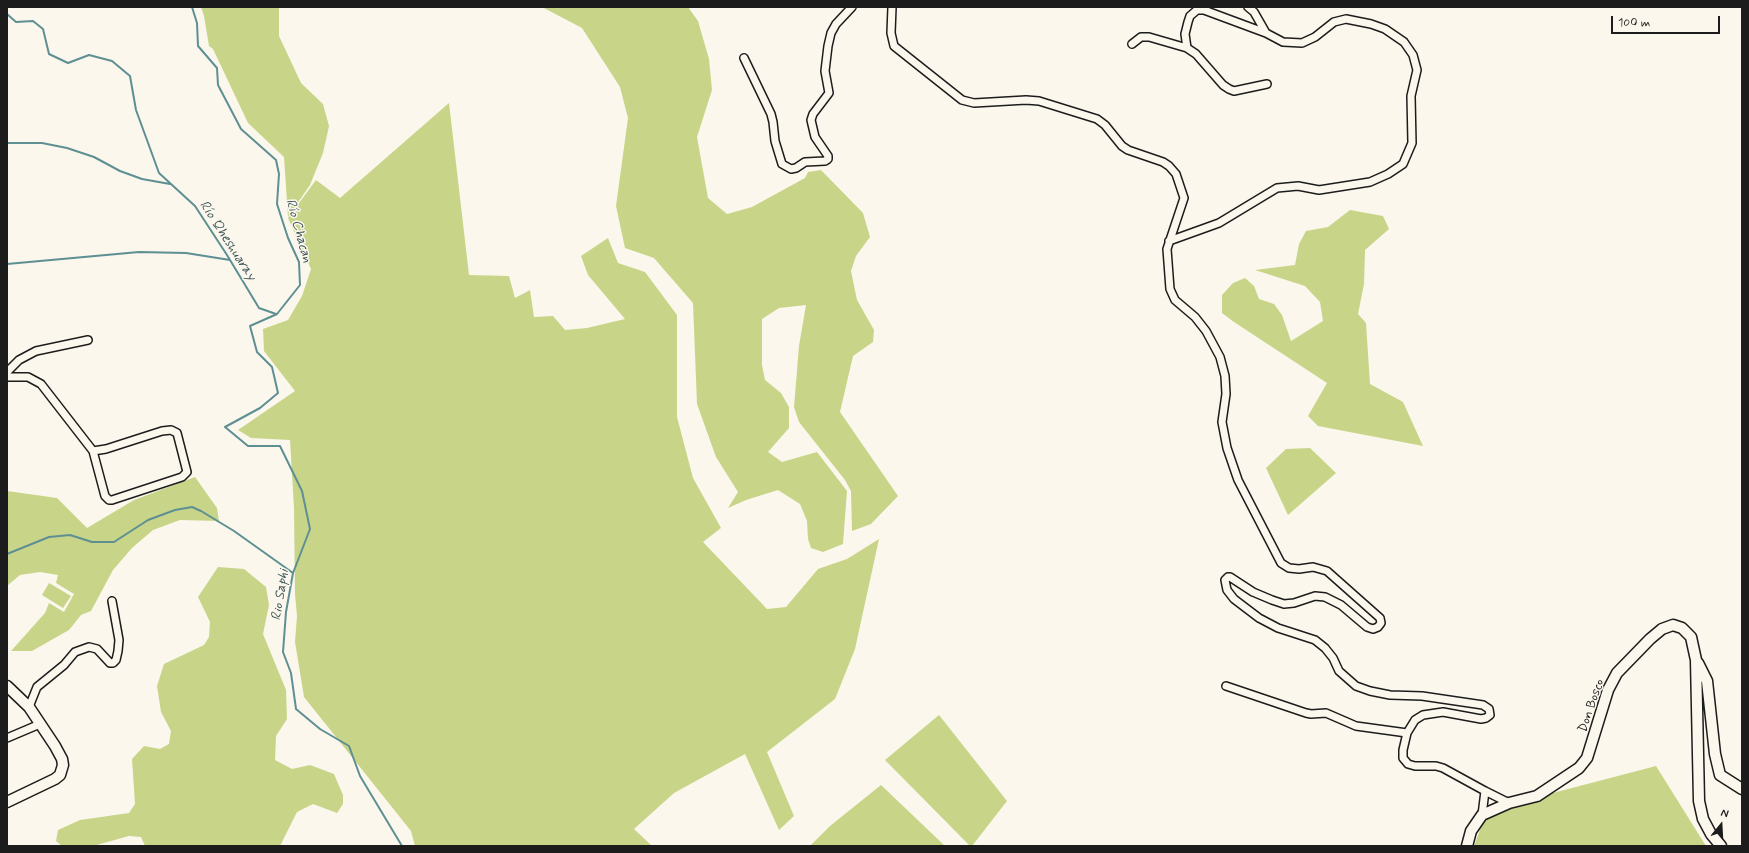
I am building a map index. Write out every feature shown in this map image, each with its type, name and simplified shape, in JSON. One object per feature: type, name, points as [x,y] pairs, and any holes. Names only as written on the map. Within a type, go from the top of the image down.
[{"type":"street","points":[[744,58],[774,122],[775,141],[782,164],[791,169],[796,168],[805,162],[825,161],[828,159],[828,156],[816,137],[811,120],[812,114],[829,93],[825,71],[831,33],[836,24],[852,7]]},
{"type":"street","points":[[892,7],[892,33],[894,46],[962,100],[974,103],[1026,100],[1046,103],[1097,119],[1105,124],[1122,146],[1128,150],[1163,162],[1176,174],[1184,198],[1169,241],[1167,254],[1170,289],[1175,300],[1195,317],[1206,331],[1220,357],[1226,394],[1222,422],[1227,448],[1238,480],[1281,563],[1289,568],[1299,569],[1313,567],[1327,571],[1380,618],[1381,623],[1378,627],[1373,629],[1367,627],[1341,605],[1325,597],[1315,596],[1294,603],[1284,604],[1253,592],[1230,577],[1225,580],[1227,590],[1234,599],[1259,618],[1278,628],[1315,640],[1325,648],[1333,658],[1339,672],[1356,686],[1370,691],[1390,695],[1422,696],[1483,705],[1489,709],[1490,715],[1481,719],[1443,712],[1423,715],[1415,720],[1407,733],[1403,750],[1403,758],[1408,764],[1415,766],[1436,766],[1443,768],[1509,803]]},
{"type":"street","points":[[1248,7],[1254,12],[1266,33]]},
{"type":"street","points":[[1169,241],[1219,223],[1277,188],[1298,186],[1318,190],[1370,182],[1388,174],[1402,164],[1412,143],[1411,96],[1417,70],[1413,55],[1404,42],[1378,27],[1346,19],[1334,22],[1315,37],[1302,43],[1283,42],[1266,33],[1204,10],[1198,10],[1193,12],[1188,22],[1185,34],[1187,48]]},
{"type":"street","points":[[1132,44],[1141,37],[1149,37],[1187,48],[1196,54],[1228,89],[1240,91],[1267,84]]},
{"type":"street","points":[[7,372],[19,360],[36,351],[88,340]]},
{"type":"street","points":[[7,377],[28,377],[41,384],[93,451],[105,496],[109,500],[182,478],[187,472],[177,433],[171,430],[162,431],[106,449],[93,451]]},
{"type":"street","points":[[29,707],[37,687],[64,665],[75,652],[89,647],[97,649],[110,663],[113,663],[116,660],[119,640],[112,601]]},
{"type":"street","name":"Don Bosco","points":[[1482,815],[1509,803],[1537,796],[1579,768],[1587,758],[1608,690],[1617,673],[1634,654],[1662,629],[1673,625],[1682,628],[1691,637],[1696,660],[1699,801],[1703,819],[1711,834],[1721,846]]},
{"type":"street","points":[[1696,660],[1707,681],[1715,754],[1720,774],[1742,789]]},
{"type":"street","points":[[7,686],[29,707],[56,746],[63,765],[60,775],[55,779],[7,802]]},
{"type":"street","points":[[1226,686],[1311,714],[1326,713],[1348,724],[1407,733]]},
{"type":"street","points":[[7,737],[40,724]]},
{"type":"street","points":[[1467,846],[1471,832],[1482,815],[1485,791]]},
{"type":"green space","points":[[201,7],[279,7],[279,36],[301,83],[323,104],[329,126],[323,153],[310,185],[288,217],[284,157],[248,123],[213,49],[209,46]]},
{"type":"green space","points":[[542,7],[688,7],[698,21],[709,59],[712,90],[697,137],[708,198],[727,214],[752,207],[805,178],[808,172],[821,170],[863,213],[870,237],[856,256],[851,271],[857,300],[874,330],[873,342],[853,356],[840,412],[898,496],[871,524],[852,531],[851,491],[845,480],[799,422],[794,407],[799,346],[806,305],[779,308],[762,319],[762,365],[765,380],[781,393],[789,407],[789,428],[768,452],[782,462],[817,452],[847,491],[843,544],[823,552],[811,548],[808,539],[807,521],[800,504],[778,490],[746,500],[728,508],[738,492],[716,457],[697,404],[693,303],[654,258],[625,248],[616,206],[628,118],[620,87],[582,28]]},
{"type":"green space","points":[[449,103],[469,275],[509,276],[515,298],[530,290],[534,317],[553,316],[565,330],[587,328],[625,319],[588,275],[581,256],[608,238],[618,263],[645,272],[677,315],[677,417],[693,478],[721,528],[703,542],[767,609],[786,607],[818,569],[847,559],[879,539],[855,649],[835,699],[767,752],[794,816],[779,830],[745,754],[674,793],[634,829],[651,845],[648,846],[415,846],[411,831],[304,697],[295,642],[297,616],[295,594],[294,508],[290,440],[251,438],[238,430],[295,391],[264,351],[263,329],[288,320],[302,296],[311,269],[288,218],[316,180],[340,198]]},
{"type":"green space","points":[[1350,210],[1383,216],[1389,229],[1365,250],[1364,284],[1358,314],[1366,323],[1370,384],[1403,402],[1423,446],[1318,426],[1308,416],[1327,383],[1222,313],[1222,295],[1233,283],[1245,278],[1254,286],[1259,299],[1274,304],[1282,315],[1291,341],[1323,321],[1320,302],[1305,286],[1255,270],[1295,265],[1299,244],[1306,231],[1328,227]]},
{"type":"green space","points":[[1310,448],[1336,473],[1288,515],[1266,468],[1286,449]]},
{"type":"green space","points":[[195,477],[217,508],[219,521],[180,520],[153,530],[132,548],[113,570],[91,611],[81,615],[69,630],[32,651],[11,651],[45,613],[49,603],[64,612],[74,594],[56,583],[58,575],[40,572],[20,575],[7,586],[7,491],[57,498],[87,528],[134,500]]},
{"type":"green space","points":[[218,567],[244,569],[266,587],[269,605],[263,634],[286,690],[287,719],[276,736],[275,760],[292,769],[310,765],[334,774],[343,795],[343,804],[337,813],[313,804],[297,812],[280,846],[145,846],[141,837],[129,836],[93,846],[62,846],[56,841],[58,830],[80,820],[129,813],[135,804],[132,759],[144,746],[160,749],[169,744],[171,731],[161,712],[157,686],[164,664],[204,645],[209,637],[210,622],[198,597]]},
{"type":"green space","points":[[49,583],[71,596],[63,608],[42,595]]},
{"type":"green space","points":[[939,715],[1007,801],[972,846],[970,846],[885,760]]},
{"type":"green space","points":[[1656,766],[1706,846],[1474,846],[1484,819],[1507,805]]},
{"type":"green space","points":[[881,785],[945,846],[810,846],[830,826]]},
{"type":"waterway","name":"Rio Saphi","points":[[192,7],[197,23],[198,46],[217,68],[218,85],[241,129],[276,160],[279,174],[277,204],[288,238],[299,262],[300,285],[277,314],[250,326],[257,352],[272,367],[278,393],[260,408],[225,427],[248,446],[280,446],[302,491],[310,529],[293,573],[286,612],[283,652],[291,673],[296,709],[320,729],[349,746],[360,776],[402,846]]},
{"type":"waterway","name":"Río Qheshuaray","points":[[7,14],[16,22],[33,21],[43,29],[49,54],[68,63],[89,55],[112,61],[130,76],[136,110],[159,173],[195,206],[259,308],[276,314]]},
{"type":"waterway","points":[[7,143],[42,143],[67,148],[94,157],[120,171],[142,179],[170,184]]},
{"type":"waterway","points":[[7,264],[139,252],[186,253],[230,260]]},
{"type":"waterway","points":[[7,554],[49,537],[70,535],[92,542],[114,542],[148,520],[175,510],[192,507],[234,531],[293,573]]},
{"type":"water label","name":"Río Chacan","points":[[298,231]]}]
